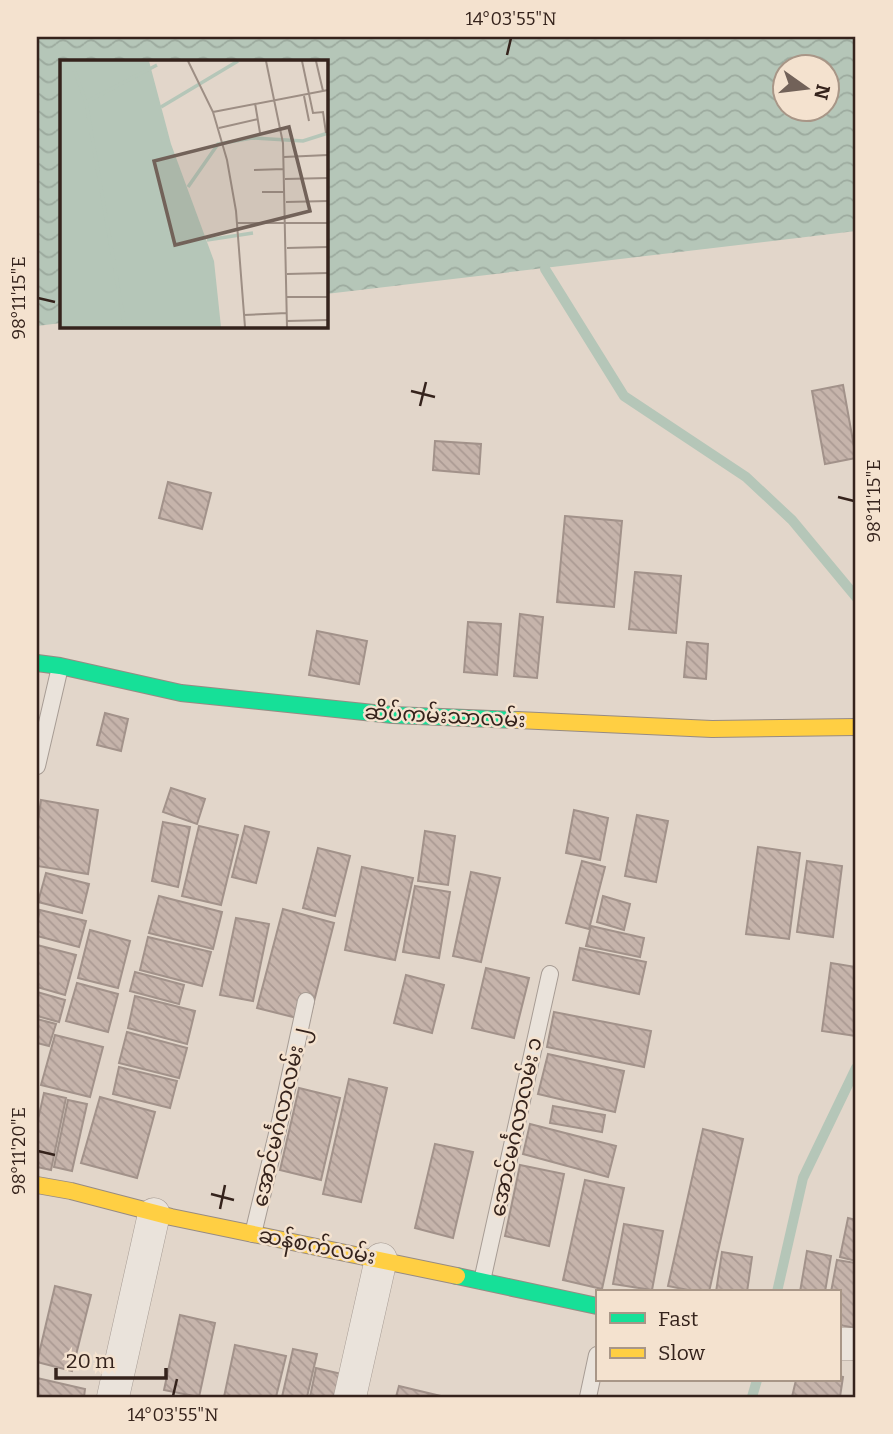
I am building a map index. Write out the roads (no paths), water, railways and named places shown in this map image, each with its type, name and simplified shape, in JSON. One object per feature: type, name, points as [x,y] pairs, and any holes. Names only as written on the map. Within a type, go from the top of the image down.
[{"type":"street","name":"ဆိပ်ကမ်းသာလမ်း","points":[[37,663],[181,693],[393,715],[712,729],[856,727]]},
{"type":"street","name":"ဆန်စက်လမ်း","points":[[37,1185],[153,1214],[381,1259],[596,1306]]},
{"type":"street","points":[[113,1397],[153,1214]]},
{"type":"street","points":[[350,1397],[381,1259]]},
{"type":"lane","points":[[37,766],[61,666]]},
{"type":"lane","name":"အောင်မင်္ဂလာလမ်း ၁","points":[[482,1281],[550,974]]},
{"type":"lane","name":"အောင်မင်္ဂလာလမ်း ၂","points":[[253,1234],[306,1001]]},
{"type":"lane","points":[[588,1397],[596,1360]]},
{"type":"water","points":[[37,37],[856,37],[856,231],[327,294],[327,60],[60,60],[60,323],[37,326]]},
{"type":"waterway","points":[[545,269],[624,396],[746,477],[792,520],[856,597]]},
{"type":"waterway","points":[[777,1290],[803,1178],[856,1068]]},
{"type":"waterway","points":[[752,1397],[756,1382]]}]
